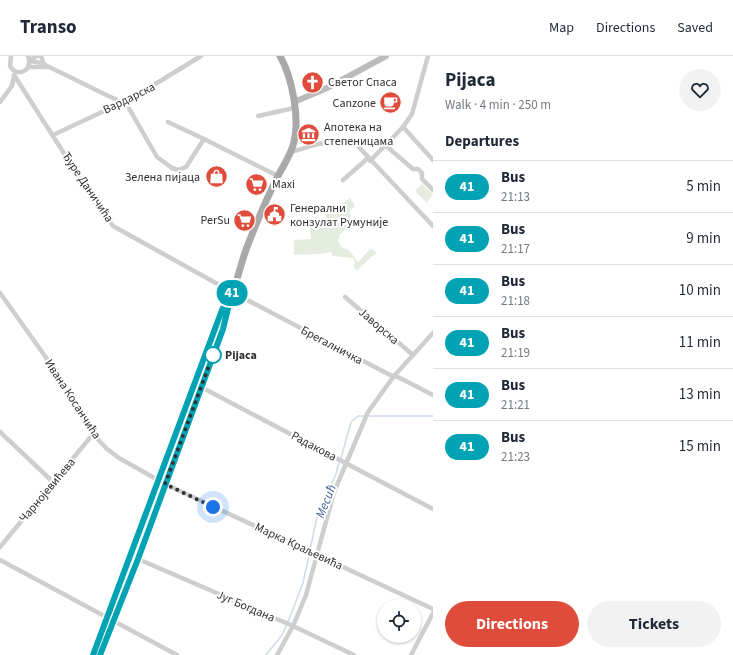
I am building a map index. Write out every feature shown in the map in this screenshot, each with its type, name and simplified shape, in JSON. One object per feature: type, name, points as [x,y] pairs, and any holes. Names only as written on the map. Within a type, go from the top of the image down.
[{"type":"main road","points":[[100,655],[138,559],[228,313],[232,292],[247,247],[278,176],[291,152],[295,137],[294,105],[291,83],[280,56]]},
{"type":"main road","points":[[294,105],[386,56]]},
{"type":"main road","points":[[93,655],[157,480],[222,310],[232,292]]},
{"type":"street","name":"Ђуре Даничића","points":[[11,56],[9,63],[14,75],[97,205],[110,222],[134,238],[232,292]]},
{"type":"street","points":[[29,59],[37,56]]},
{"type":"street","points":[[41,56],[46,66]]},
{"type":"street","name":"Вардарска","points":[[53,135],[160,82],[201,56]]},
{"type":"street","points":[[343,180],[385,145],[403,127],[415,108],[428,56]]},
{"type":"street","points":[[29,59],[122,102],[129,108],[158,157],[172,168],[182,170],[187,166],[204,139]]},
{"type":"street","points":[[29,59],[29,67]]},
{"type":"street","points":[[10,89],[20,85],[23,72],[29,67],[46,66]]},
{"type":"street","points":[[12,69],[16,72],[23,72]]},
{"type":"street","points":[[0,102],[10,89],[14,75]]},
{"type":"street","points":[[258,116],[294,105]]},
{"type":"street","points":[[168,122],[278,176]]},
{"type":"street","points":[[403,127],[433,160]]},
{"type":"street","points":[[291,152],[349,140],[356,144],[433,226]]},
{"type":"street","points":[[385,145],[413,169],[418,169],[422,173],[422,179],[433,190]]},
{"type":"street","name":"Брегалничка","points":[[232,292],[433,395]]},
{"type":"street","name":"Ивана Косанчића","points":[[0,293],[45,356],[94,434],[107,449],[119,458],[165,484]]},
{"type":"street","name":"Јаворска","points":[[345,297],[413,355]]},
{"type":"street","points":[[277,655],[306,594],[314,553],[333,496],[345,462],[368,412],[394,376],[433,333]]},
{"type":"street","name":"Радакова","points":[[194,384],[433,509]]},
{"type":"street","points":[[0,432],[53,482]]},
{"type":"street","name":"Чарнојевићева","points":[[0,546],[94,434]]},
{"type":"street","name":"Марка Краљевића","points":[[165,484],[433,609]]},
{"type":"street","name":"Југ Богдана","points":[[138,559],[292,625],[354,655]]},
{"type":"street","points":[[0,560],[177,655]]},
{"type":"street","points":[[411,655],[433,613]]},
{"type":"shaded area","points":[[422,184],[433,194],[427,203],[415,191]]},
{"type":"shaded area","points":[[350,198],[355,206],[349,212],[354,223],[340,234],[338,241],[341,247],[349,250],[358,262],[370,249],[374,250],[376,253],[356,271],[354,266],[355,261],[353,258],[333,256],[331,252],[294,255],[294,240],[311,239],[310,227],[326,224],[326,210],[335,210]]},
{"type":"waterway","name":"Месић","points":[[341,458],[351,422],[358,416],[433,416]]},
{"type":"waterway","name":"Месић","points":[[266,655],[282,635],[303,583],[317,517],[336,474],[339,462]]},
{"type":"bus line","name":"41","points":[[93,655],[157,480],[222,310],[232,292],[223,329],[138,559],[100,655]]},
{"type":"place","name":"Светог Спаса","points":[[312,82]]},
{"type":"place","name":"Canzone","points":[[391,103]]},
{"type":"place","name":"Апотека на степеницама","points":[[309,134]]},
{"type":"place","name":"Зелена пијаца","points":[[216,177]]},
{"type":"place","name":"Maxi","points":[[256,184]]},
{"type":"place","name":"Генерални конзулат Румуније","points":[[274,215]]},
{"type":"place","name":"PerSu","points":[[245,220]]},
{"type":"place","name":"Pijaca","points":[[213,355]]},
{"type":"route","points":[[213,355],[165,484],[213,507]]}]
